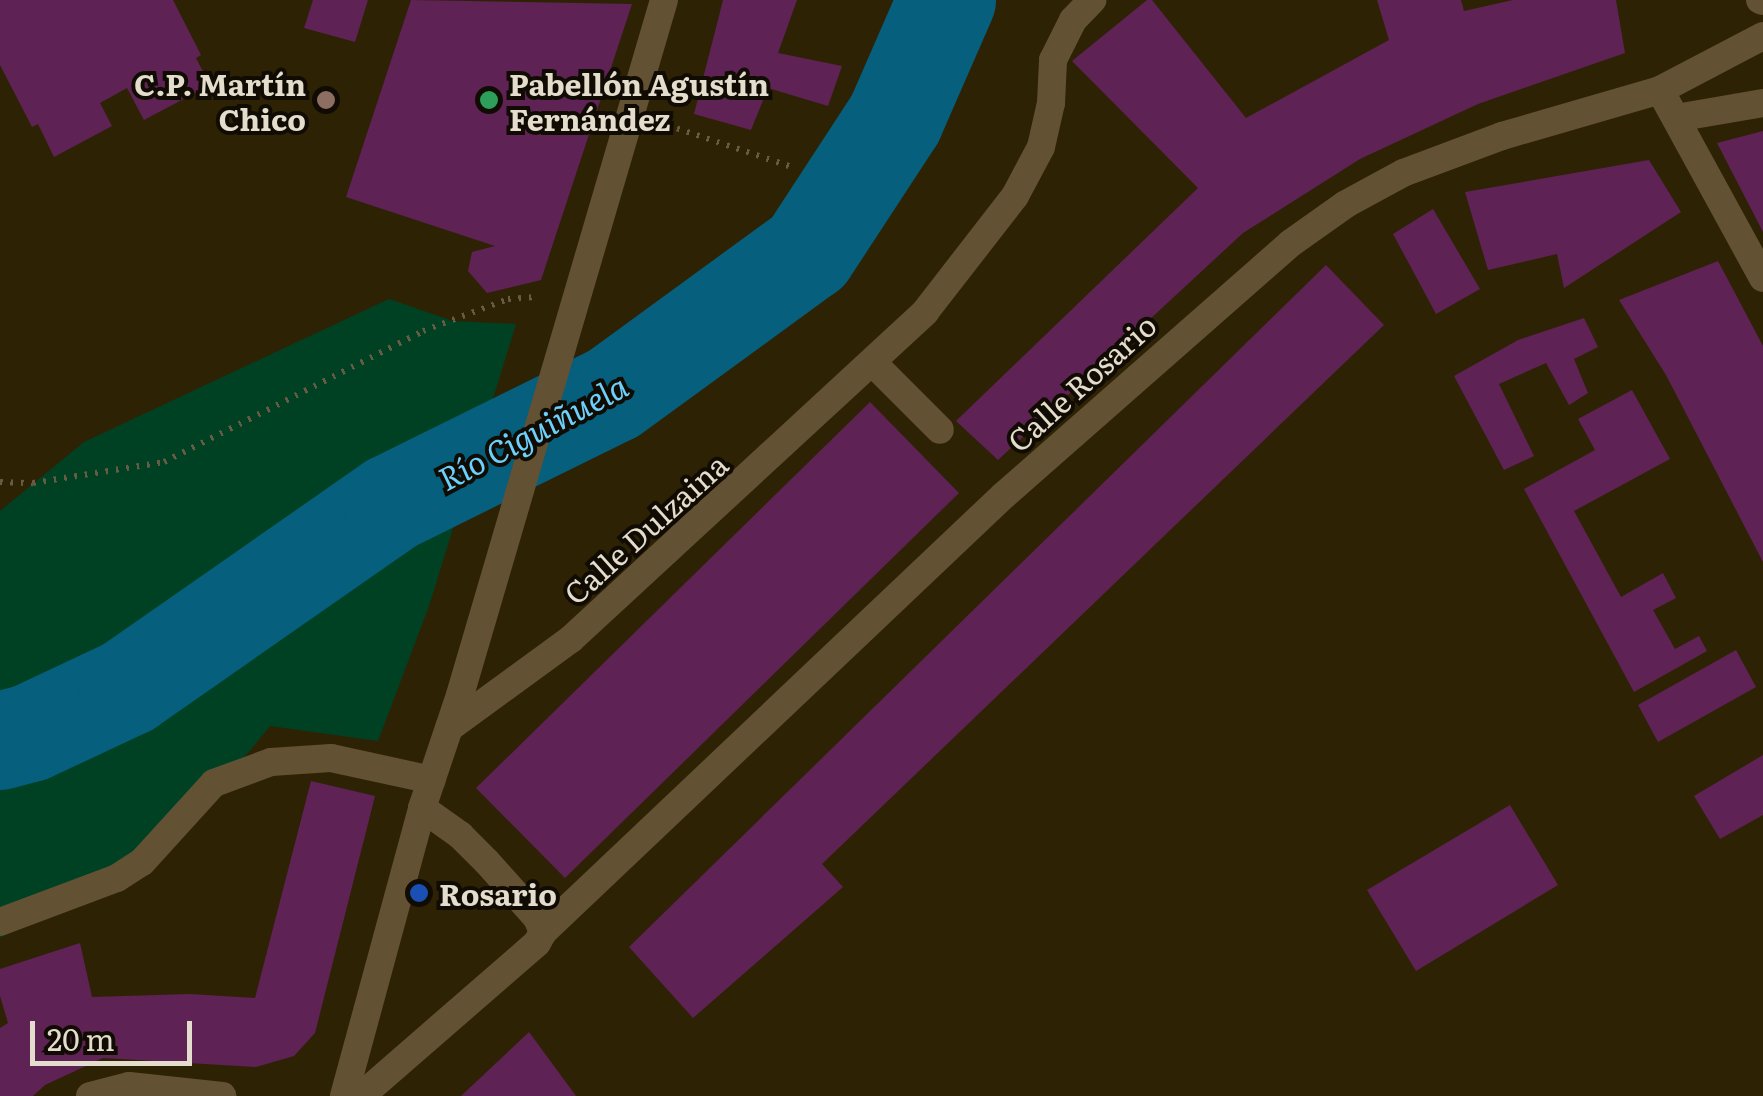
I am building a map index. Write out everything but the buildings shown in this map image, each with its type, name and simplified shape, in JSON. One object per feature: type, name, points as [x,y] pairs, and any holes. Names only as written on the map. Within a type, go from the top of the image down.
[{"type":"street","points":[[344,1096],[422,808],[498,568],[664,0]]},
{"type":"street","name":"Calle Dulzaina","points":[[449,728],[570,640],[874,364],[925,312],[1015,196],[1041,146],[1051,102],[1053,60],[1073,20],[1092,0]]},
{"type":"street","name":"Calle Rosario","points":[[361,1096],[537,944],[543,932],[1003,496],[1291,243],[1346,204],[1403,174],[1502,136],[1660,90],[1763,36]]},
{"type":"street","points":[[1660,90],[1763,278]]},
{"type":"street","points":[[1676,118],[1763,104]]},
{"type":"street","points":[[874,364],[940,430]]},
{"type":"street","points":[[0,922],[117,878],[142,862],[214,783],[272,762],[331,758],[432,780]]},
{"type":"street","points":[[422,808],[460,835],[537,918],[543,932]]},
{"type":"street","points":[[90,1096],[129,1086],[222,1096]]},
{"type":"path","points":[[631,113],[789,166]]},
{"type":"path","points":[[0,482],[32,484],[164,462],[423,331],[508,299],[578,295]]},
{"type":"green space","points":[[389,299],[453,321],[516,324],[429,606],[378,741],[270,726],[218,789],[106,877],[0,938],[0,511],[84,442]]},
{"type":"waterway","name":"Río Ciguiñuela","points":[[0,741],[30,733],[128,687],[392,503],[613,394],[808,252],[895,119],[947,0]]},
{"type":"place","name":"C.P. Martín Chico","points":[[326,100]]},
{"type":"place","name":"Pabellón Agustín Fernández","points":[[489,100]]},
{"type":"place","name":"Rosario","points":[[419,893]]}]
